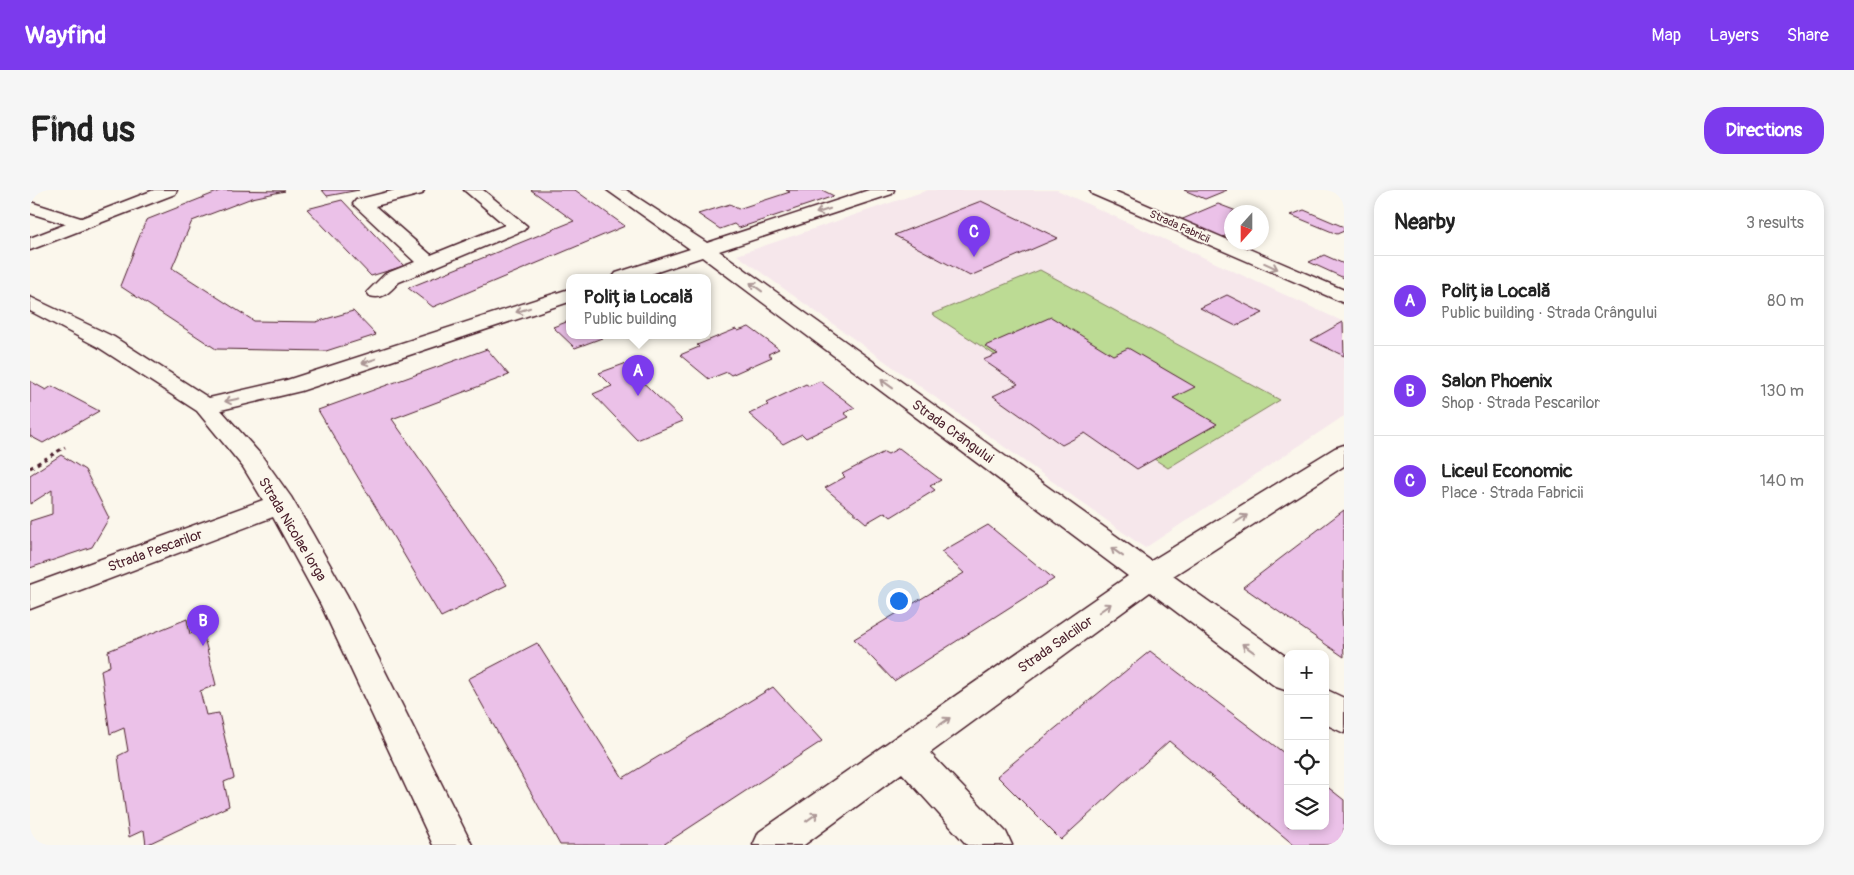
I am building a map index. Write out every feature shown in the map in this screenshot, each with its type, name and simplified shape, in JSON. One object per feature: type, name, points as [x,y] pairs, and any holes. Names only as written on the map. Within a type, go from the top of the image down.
[{"type":"street","points":[[30,244],[169,190]]},
{"type":"street","points":[[416,190],[362,204],[428,263]]},
{"type":"street","points":[[377,292],[392,278],[518,226],[472,190]]},
{"type":"street","name":"Strada Crângului","points":[[615,190],[705,250],[1284,674]]},
{"type":"street","points":[[632,274],[705,250],[859,193],[886,190]]},
{"type":"street","name":"Strada Fabricii","points":[[1098,190],[1344,298]]},
{"type":"street","points":[[30,207],[81,224]]},
{"type":"street","points":[[30,221],[47,214]]},
{"type":"street","points":[[205,406],[293,386],[566,296]]},
{"type":"street","name":"Strada Nicolae Iorga","points":[[30,304],[106,342],[205,406],[226,428],[252,461],[281,504],[336,604],[453,845]]},
{"type":"street","points":[[226,428],[293,386]]},
{"type":"street","name":"Strada Salciilor","points":[[772,845],[1150,576],[1344,454]]},
{"type":"street","name":"Strada Pescarilor","points":[[30,597],[281,504]]},
{"type":"street","points":[[1329,707],[1344,718]]},
{"type":"street","points":[[904,751],[993,845]]},
{"type":"path","points":[[30,468],[65,447]]},
{"type":"shaded area","points":[[928,190],[1057,190],[1344,322],[1344,416],[1145,548],[737,255]]},
{"type":"green space","points":[[1040,270],[1280,400],[1168,468],[932,314]]},
{"type":"building","points":[[222,190],[285,191],[252,198],[192,221],[172,268],[254,321],[316,322],[353,311],[376,335],[326,351],[216,349],[120,286],[146,220]]},
{"type":"building","points":[[322,190],[359,190],[327,196]]},
{"type":"building","points":[[531,190],[575,190],[625,226],[433,307],[408,288],[574,221]]},
{"type":"building","points":[[786,190],[822,190],[834,196],[739,228],[734,224],[720,229],[698,214],[730,204],[738,209],[790,192]]},
{"type":"building","points":[[1184,190],[1227,190],[1205,199]]},
{"type":"building","points":[[342,200],[404,266],[371,276],[307,209]]},
{"type":"building","points":[[981,201],[1058,238],[970,276],[894,235]]},
{"type":"building","points":[[1218,204],[1224,206],[1224,236],[1218,239],[1178,221]]},
{"type":"building","points":[[1304,210],[1344,227],[1344,231],[1337,234],[1291,215]]},
{"type":"building","points":[[1324,255],[1344,264],[1344,278],[1309,262]]},
{"type":"building","points":[[1227,295],[1263,313],[1236,326],[1200,308]]},
{"type":"building","points":[[1051,317],[1113,355],[1128,348],[1195,387],[1173,398],[1217,424],[1137,469],[1085,433],[1062,445],[993,396],[1018,384],[983,360],[998,354],[985,346]]},
{"type":"building","points":[[566,322],[566,339],[599,339],[575,348],[553,327]]},
{"type":"building","points":[[1343,322],[1344,356],[1311,340]]},
{"type":"building","points":[[749,327],[779,349],[768,354],[772,357],[731,375],[727,372],[709,379],[680,355],[699,347],[697,345],[736,329],[738,331]]},
{"type":"building","points":[[487,349],[509,375],[392,419],[507,585],[441,617],[318,410]]},
{"type":"building","points":[[624,364],[683,421],[637,440],[593,394],[612,386],[599,373]]},
{"type":"building","points":[[30,381],[46,390],[52,386],[99,411],[43,443],[30,436]]},
{"type":"building","points":[[820,381],[855,408],[844,413],[849,417],[806,438],[802,434],[783,444],[749,414],[768,405],[766,403],[806,384],[809,386]]},
{"type":"building","points":[[899,448],[941,480],[930,486],[935,490],[891,517],[885,512],[866,523],[825,488],[845,477],[842,474],[884,452],[888,454]]},
{"type":"building","points":[[61,455],[85,470],[109,518],[92,547],[30,568],[30,521],[52,514],[52,490],[30,504],[30,475]]},
{"type":"building","points":[[1344,510],[1344,609],[1342,611],[1344,657],[1243,587]]},
{"type":"building","points":[[988,525],[1054,579],[894,681],[854,639],[964,573],[941,552]]},
{"type":"building","points":[[187,619],[190,634],[202,629],[216,685],[200,691],[206,715],[219,713],[234,778],[224,782],[229,806],[146,845],[144,830],[129,837],[118,756],[128,751],[124,728],[110,734],[101,670],[110,666],[108,651]]},
{"type":"building","points":[[537,643],[623,778],[773,687],[822,741],[663,845],[560,845],[468,679]]},
{"type":"building","points":[[1150,651],[1284,753],[1284,830],[1329,830],[1329,788],[1344,800],[1344,845],[1294,845],[1169,741],[1061,840],[997,776]]},
{"type":"place","name":"Liceul Economic","points":[[974,257]]},
{"type":"place","name":"Poliția Locală","points":[[638,396]]},
{"type":"place","name":"Salon Phoenix","points":[[203,646]]}]
